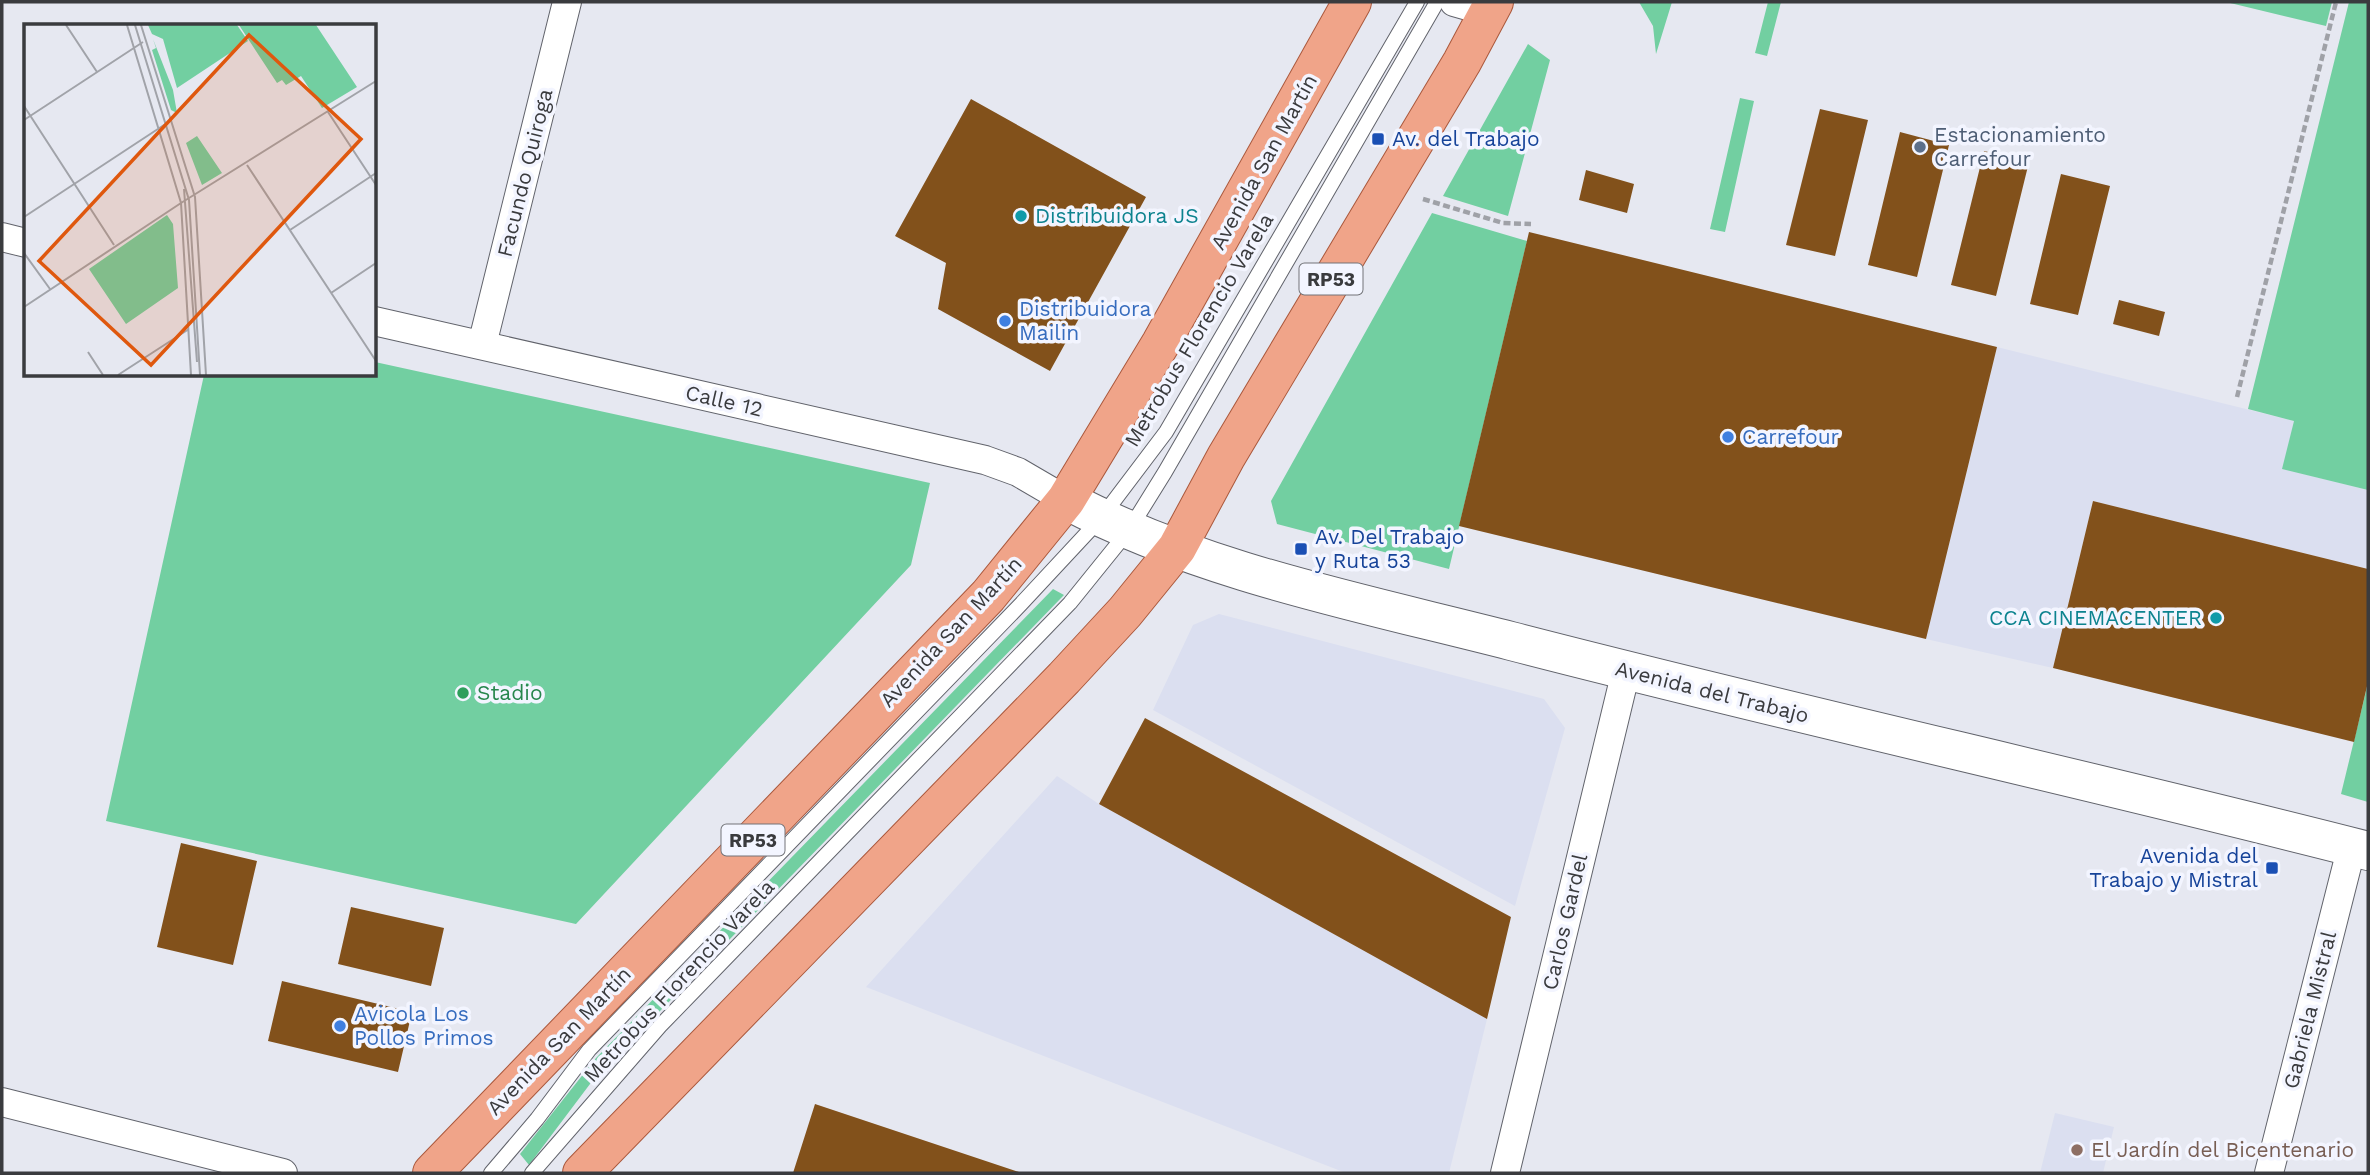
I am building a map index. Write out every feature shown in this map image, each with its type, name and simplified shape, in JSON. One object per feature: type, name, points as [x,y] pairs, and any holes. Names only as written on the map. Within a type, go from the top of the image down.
[{"type":"main road","name":"Avenida San Martín","points":[[432,1173],[988,596],[1066,500],[1161,343],[1352,2]]},
{"type":"main road","name":"RP53","points":[[582,1173],[1064,678],[1125,612],[1177,548],[1226,457],[1462,62],[1479,5]]},
{"type":"main road","name":"Avenida del Trabajo","points":[[1066,500],[1115,524],[1219,565],[1626,671],[2360,849]]},
{"type":"street","name":"Facundo Quiroga","points":[[482,345],[567,2]]},
{"type":"street","points":[[2,237],[24,242]]},
{"type":"street","name":"Calle 12","points":[[376,321],[985,460],[1018,472],[1066,500]]},
{"type":"street","name":"Carlos Gardel","points":[[1505,1173],[1626,671]]},
{"type":"street","name":"Gabriela Mistral","points":[[2269,1173],[2360,849]]},
{"type":"street","points":[[2,1102],[283,1173]]},
{"type":"lane","name":"Metrobus Florencio Varela","points":[[532,1173],[660,1026],[1070,603],[1166,432],[1417,2]]},
{"type":"lane","name":"Metrobus Florencio Varela","points":[[491,1173],[512,1151],[589,1051],[1021,604],[1115,524],[1165,472],[1437,2]]},
{"type":"path","points":[[2237,397],[2336,2]]},
{"type":"path","points":[[1385,188],[1503,223],[1531,224]]},
{"type":"shaded area","points":[[1997,347],[2294,421],[2283,469],[2368,490],[2368,569],[2093,501],[2053,668],[1926,639]]},
{"type":"shaded area","points":[[1219,614],[1544,699],[1565,728],[1515,906],[1153,710],[1193,625]]},
{"type":"shaded area","points":[[1057,776],[1099,804],[1487,1019],[1449,1173],[1346,1173],[866,987]]},
{"type":"shaded area","name":"El Jardín del Bicentenario","points":[[2055,1113],[2114,1127],[2103,1173],[2040,1173]]},
{"type":"green space","points":[[1639,2],[1672,2],[1656,54],[1653,26]]},
{"type":"green space","points":[[1768,2],[1781,2],[1767,56],[1755,53]]},
{"type":"green space","points":[[2226,2],[2332,2],[2326,26]]},
{"type":"green space","points":[[2349,2],[2368,2],[2368,490],[2282,469],[2294,421],[2248,409]]},
{"type":"green space","points":[[1528,44],[1550,60],[1508,216],[1443,196]]},
{"type":"green space","points":[[1740,98],[1754,101],[1725,232],[1710,229]]},
{"type":"green space","points":[[1432,213],[1527,241],[1449,569],[1277,524],[1271,501]]},
{"type":"green space","name":"Stadio","points":[[376,362],[930,483],[911,565],[576,924],[106,821],[204,376],[376,376]]},
{"type":"green space","points":[[1053,589],[1064,595],[593,1080],[529,1165],[520,1154],[596,1058]]},
{"type":"green space","points":[[2368,683],[2368,802],[2341,794]]},
{"type":"building","name":"Distribuidora JS","points":[[971,99],[1146,197],[1050,371],[938,309],[946,263],[895,236]]},
{"type":"building","points":[[1820,109],[1868,120],[1835,256],[1786,245]]},
{"type":"building","points":[[1900,132],[1949,145],[1917,277],[1868,265]]},
{"type":"building","points":[[1984,151],[2029,162],[1996,296],[1951,285]]},
{"type":"building","points":[[1586,170],[1634,184],[1627,213],[1579,200]]},
{"type":"building","points":[[2061,174],[2110,186],[2078,315],[2030,304]]},
{"type":"building","name":"Carrefour","points":[[1529,232],[1997,347],[1926,639],[1459,526]]},
{"type":"building","points":[[2119,300],[2165,312],[2159,336],[2113,324]]},
{"type":"building","name":"CCA CINEMACENTER","points":[[2093,501],[2368,569],[2368,682],[2354,742],[2053,668]]},
{"type":"building","points":[[1145,718],[1511,917],[1487,1019],[1099,804]]},
{"type":"building","points":[[181,843],[257,861],[233,965],[157,947]]},
{"type":"building","points":[[351,907],[444,928],[431,986],[338,964]]},
{"type":"building","name":"Avicola Los Pollos Primos","points":[[282,981],[412,1012],[398,1072],[268,1041]]},
{"type":"building","points":[[815,1104],[1022,1173],[793,1173]]},
{"type":"place","name":"Av. del Trabajo","points":[[1378,139]]},
{"type":"place","name":"Estacionamiento Carrefour","points":[[1920,147]]},
{"type":"place","name":"Distribuidora JS","points":[[1021,216]]},
{"type":"place","name":"Distribuidora Mailin","points":[[1005,321]]},
{"type":"place","name":"Carrefour","points":[[1728,437]]},
{"type":"place","name":"Av. Del Trabajo y Ruta 53","points":[[1301,549]]},
{"type":"place","name":"CCA CINEMACENTER","points":[[2216,618]]},
{"type":"place","name":"Stadio","points":[[463,693]]},
{"type":"place","name":"Avenida del Trabajo y Mistral","points":[[2272,868]]},
{"type":"place","name":"Avicola Los Pollos Primos","points":[[340,1026]]},
{"type":"place","name":"El Jardín del Bicentenario","points":[[2077,1150]]}]
